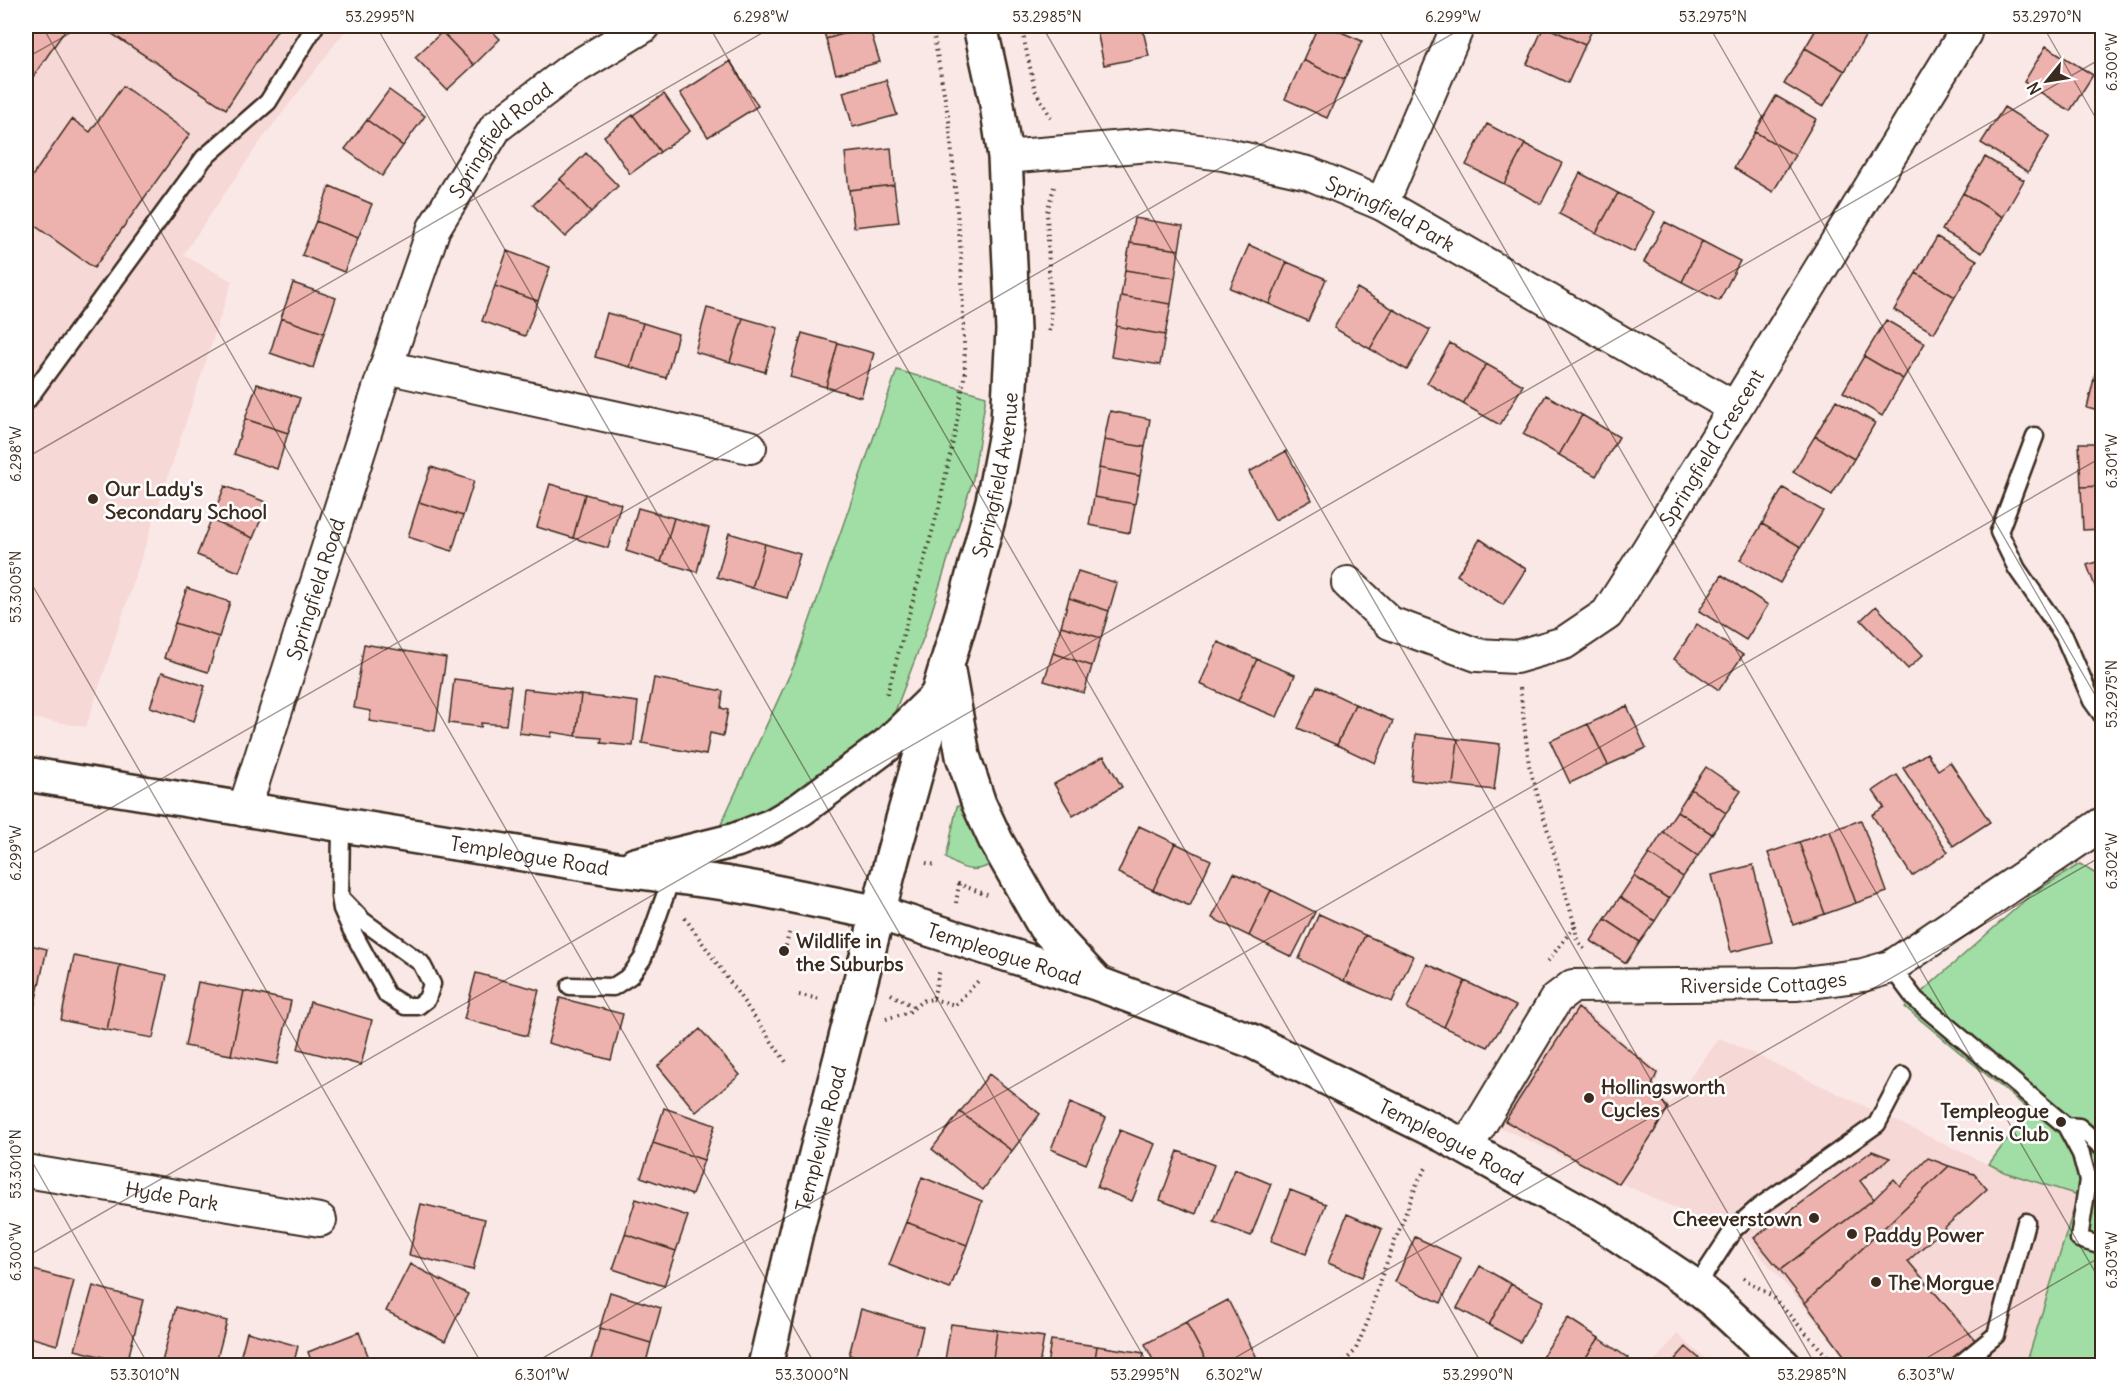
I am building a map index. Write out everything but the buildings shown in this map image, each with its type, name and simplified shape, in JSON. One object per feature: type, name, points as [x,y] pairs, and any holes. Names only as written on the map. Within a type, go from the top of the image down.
[{"type":"main road","name":"Springfield Avenue","points":[[879,913],[993,501],[1008,422],[1013,330],[1005,157],[996,98],[980,26]]},
{"type":"main road","points":[[947,665],[963,756],[979,804],[1023,891],[1045,927],[1096,983]]},
{"type":"main road","points":[[617,869],[736,840],[772,826],[801,809],[887,745],[937,697]]},
{"type":"main road","name":"Templeogue Road","points":[[26,774],[617,869],[748,887],[879,913],[1096,983],[1252,1041],[1466,1148],[1599,1222],[1696,1287],[1784,1365]]},
{"type":"main road","name":"Templeville Road","points":[[765,1365],[796,1232],[879,913]]},
{"type":"street","name":"Springfield Road","points":[[244,810],[386,367],[434,228],[496,127],[568,72],[644,26]]},
{"type":"street","points":[[1382,204],[1458,26]]},
{"type":"street","name":"Springfield Crescent","points":[[1348,583],[1390,623],[1477,655],[1516,657],[1564,643],[1607,614],[1965,33]]},
{"type":"street","name":"Springfield Park","points":[[1005,157],[1150,145],[1223,154],[1308,173],[1382,204],[1735,408]]},
{"type":"street","points":[[386,367],[750,447]]},
{"type":"street","name":"Riverside Cottages","points":[[1466,1148],[1556,999],[1565,990],[1573,986],[1797,984],[1863,975],[1891,967],[2103,824]]},
{"type":"street","name":"Hyde Park","points":[[26,1171],[320,1220]]},
{"type":"lane","points":[[26,402],[204,158],[268,102],[315,26]]},
{"type":"lane","points":[[2035,436],[1999,532],[2017,569],[2064,636],[2092,701],[2103,715]]},
{"type":"lane","points":[[340,897],[363,921],[421,963],[432,984],[427,999],[418,1006],[405,1006],[387,995],[351,930],[342,909],[340,897],[341,825]]},
{"type":"lane","points":[[570,986],[613,987],[630,976],[643,958],[672,876]]},
{"type":"lane","points":[[1891,967],[1915,999],[2066,1126],[2081,1154],[2088,1180],[2079,1239],[2103,1246]]},
{"type":"lane","points":[[1696,1287],[1734,1229],[1759,1207],[1877,1124],[1902,1076]]},
{"type":"lane","points":[[2066,1126],[2079,1127],[2103,1147]]},
{"type":"lane","points":[[1958,1365],[1996,1335],[2025,1222]]},
{"type":"path","points":[[887,697],[939,507],[965,372],[960,254],[949,121],[932,26]]},
{"type":"path","points":[[1021,26],[1035,90],[1055,126]]},
{"type":"path","points":[[1048,333],[1052,323],[1047,212],[1056,182]]},
{"type":"path","points":[[1520,687],[1529,765],[1575,926],[1545,965]]},
{"type":"path","points":[[957,898],[959,884],[992,897]]},
{"type":"path","points":[[682,915],[786,1062]]},
{"type":"path","points":[[786,946],[787,940]]},
{"type":"path","points":[[933,999],[936,986]]},
{"type":"path","points":[[909,1011],[922,1001],[933,999],[955,1005],[969,991]]},
{"type":"path","points":[[799,995],[806,996]]},
{"type":"path","points":[[896,997],[914,1007]]},
{"type":"path","points":[[1340,1365],[1355,1351],[1410,1203],[1428,1164]]},
{"type":"path","points":[[1759,1288],[1772,1296],[1836,1365]]},
{"type":"shaded area","name":"Our Lady's Secondary School","points":[[26,26],[349,26],[257,146],[183,255],[232,281],[86,727],[26,717]]},
{"type":"shaded area","points":[[1579,1005],[1660,1072],[1654,1088],[1669,1105],[1720,1038],[2004,1172],[2078,1195],[2026,1365],[1854,1365],[1749,1242],[1497,1126],[1572,1008]]},
{"type":"shaded area","points":[[1677,1334],[1713,1365],[1651,1366]]},
{"type":"green space","points":[[897,370],[986,396],[973,479],[924,636],[891,722],[771,813],[716,835],[795,663]]},
{"type":"green space","points":[[957,806],[961,806],[989,865],[983,868],[967,869],[946,858]]},
{"type":"green space","name":"Templeogue Tennis Club","points":[[2080,864],[2102,878],[2102,1365],[2026,1365],[2078,1195],[2004,1172],[1989,1164],[2029,1110],[1905,1007],[2033,893]]},
{"type":"place","name":"Our Lady's Secondary School","points":[[93,499]]},
{"type":"place","name":"Wildlife in the Suburbs","points":[[784,951]]},
{"type":"place","name":"Hollingsworth Cycles","points":[[1589,1098]]},
{"type":"place","name":"Templeogue Tennis Club","points":[[2061,1122]]},
{"type":"place","name":"Cheeverstown","points":[[1814,1218]]},
{"type":"place","name":"Paddy Power","points":[[1852,1234]]},
{"type":"place","name":"The Morgue","points":[[1876,1282]]}]
